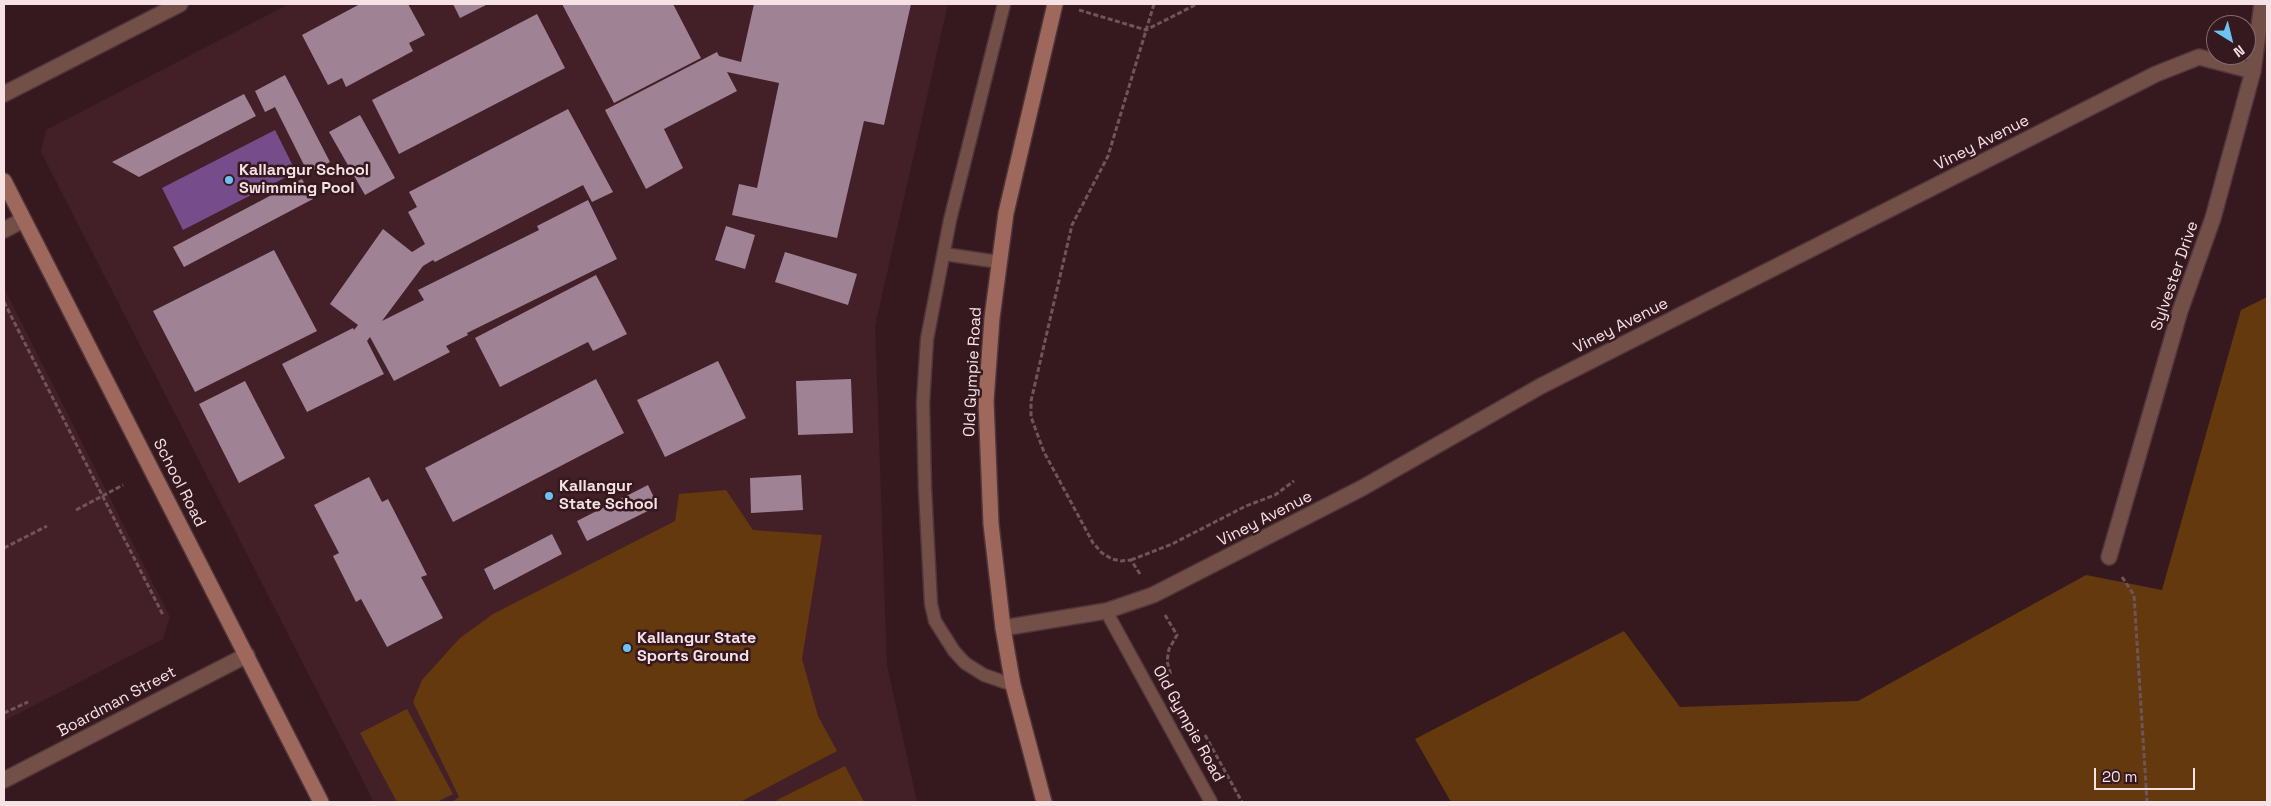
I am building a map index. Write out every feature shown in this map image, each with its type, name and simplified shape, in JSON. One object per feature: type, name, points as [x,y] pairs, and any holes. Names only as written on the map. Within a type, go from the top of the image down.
[{"type":"main road","name":"Old Gympie Road","points":[[1044,802],[1013,685],[1003,628],[991,524],[986,401],[999,262],[1021,144],[1055,4]]},
{"type":"main road","name":"School Road","points":[[4,181],[321,802]]},
{"type":"street","points":[[4,94],[180,4]]},
{"type":"street","name":"Sylvester Drive","points":[[2109,557],[2180,311],[2213,218],[2253,71],[2262,4]]},
{"type":"street","name":"Viney Avenue","points":[[1003,628],[1106,611],[1153,595],[1362,488],[1541,386],[2156,74],[2199,57],[2253,71]]},
{"type":"street","points":[[4,230],[24,220]]},
{"type":"street","name":"Boardman Street","points":[[4,780],[247,656]]},
{"type":"lane","points":[[1004,4],[950,220],[927,339],[924,370],[925,489],[931,604],[935,621],[954,651],[965,663],[984,675],[1013,685]]},
{"type":"lane","points":[[944,254],[999,262]]},
{"type":"lane","name":"Old Gympie Road","points":[[1106,611],[1211,802]]},
{"type":"path","points":[[1154,4],[1108,156],[1072,225],[1030,401],[1031,417],[1044,452],[1093,542],[1102,553],[1112,559],[1121,561],[1131,560],[1172,544],[1246,506],[1275,495],[1294,481]]},
{"type":"path","points":[[1076,9],[1146,30],[1197,4]]},
{"type":"path","points":[[4,302],[162,615]]},
{"type":"path","points":[[76,510],[123,486]]},
{"type":"path","points":[[4,548],[47,526]]},
{"type":"path","points":[[2109,557],[2134,595],[2147,802]]},
{"type":"path","points":[[1131,560],[1177,635],[1169,649],[1167,662],[1172,678]]},
{"type":"path","points":[[4,714],[28,702]]},
{"type":"path","points":[[1200,728],[1242,802]]},
{"type":"shaded area","name":"Kallangur State School","points":[[289,4],[948,4],[875,326],[887,665],[917,802],[374,802],[41,152],[46,130]]},
{"type":"shaded area","name":"Kallangur School Swimming Pool","points":[[275,130],[296,172],[183,230],[162,188]]},
{"type":"shaded area","points":[[4,288],[170,617],[163,639],[4,721]]},
{"type":"shaded area","points":[[2267,297],[2267,802],[1451,802],[1415,739],[1624,631],[1680,707],[1858,701],[2086,575],[2162,590],[2241,310]]},
{"type":"shaded area","name":"Kallangur State Sports Ground","points":[[726,490],[753,530],[822,535],[802,659],[818,716],[837,751],[740,802],[452,802],[459,797],[413,702],[422,680],[460,638],[493,614],[675,521],[679,494]]},
{"type":"shaded area","points":[[407,709],[453,794],[437,802],[397,802],[360,733]]},
{"type":"shaded area","points":[[845,766],[864,802],[778,802],[777,800]]},
{"type":"building","points":[[360,4],[408,4],[425,35],[409,43],[413,51],[346,87],[342,78],[328,85],[302,35]]},
{"type":"building","points":[[453,4],[488,4],[460,18]]},
{"type":"building","points":[[562,4],[673,4],[701,58],[614,103]]},
{"type":"building","points":[[754,4],[911,4],[884,125],[864,121],[837,238],[732,215],[739,184],[757,188],[779,83],[727,72],[737,91],[664,129],[683,168],[646,189],[605,110],[717,52],[719,56],[741,62]]},
{"type":"building","points":[[537,14],[565,68],[399,154],[372,100]]},
{"type":"building","points":[[285,75],[330,162],[308,173],[275,107],[265,112],[255,91]]},
{"type":"building","points":[[244,94],[256,116],[139,177],[112,162]]},
{"type":"building","points":[[568,109],[613,192],[592,202],[583,185],[435,262],[433,260],[423,266],[382,321],[424,300],[418,290],[539,230],[537,226],[588,200],[617,259],[467,333],[468,335],[446,346],[450,352],[394,381],[370,337],[367,341],[384,374],[307,412],[282,364],[353,328],[354,330],[358,325],[330,304],[383,229],[412,252],[425,244],[408,212],[417,207],[409,192]]},
{"type":"building","points":[[360,115],[395,178],[365,195],[329,132]]},
{"type":"building","points":[[302,179],[313,199],[184,267],[173,247]]},
{"type":"building","points":[[726,226],[755,235],[745,269],[715,260]]},
{"type":"building","points":[[274,250],[317,331],[195,392],[153,311]]},
{"type":"building","points":[[785,252],[857,274],[848,305],[775,282]]},
{"type":"building","points":[[596,275],[627,334],[593,351],[588,342],[500,387],[475,338]]},
{"type":"building","points":[[718,361],[746,418],[665,457],[637,400]]},
{"type":"building","points":[[596,379],[624,433],[453,522],[425,468]]},
{"type":"building","points":[[851,379],[853,433],[798,435],[796,381]]},
{"type":"building","points":[[245,381],[285,458],[239,483],[199,404]]},
{"type":"building","points":[[801,475],[803,510],[751,513],[750,478]]},
{"type":"building","points":[[369,477],[382,502],[388,499],[427,575],[421,577],[443,618],[387,647],[361,599],[356,602],[333,556],[339,553],[314,505]]},
{"type":"building","points":[[648,485],[658,506],[587,541],[577,521]]},
{"type":"building","points":[[552,534],[562,554],[494,590],[484,569]]},
{"type":"place","name":"Kallangur School Swimming Pool","points":[[229,180]]},
{"type":"place","name":"Kallangur State School","points":[[549,496]]},
{"type":"place","name":"Kallangur State Sports Ground","points":[[627,648]]}]
